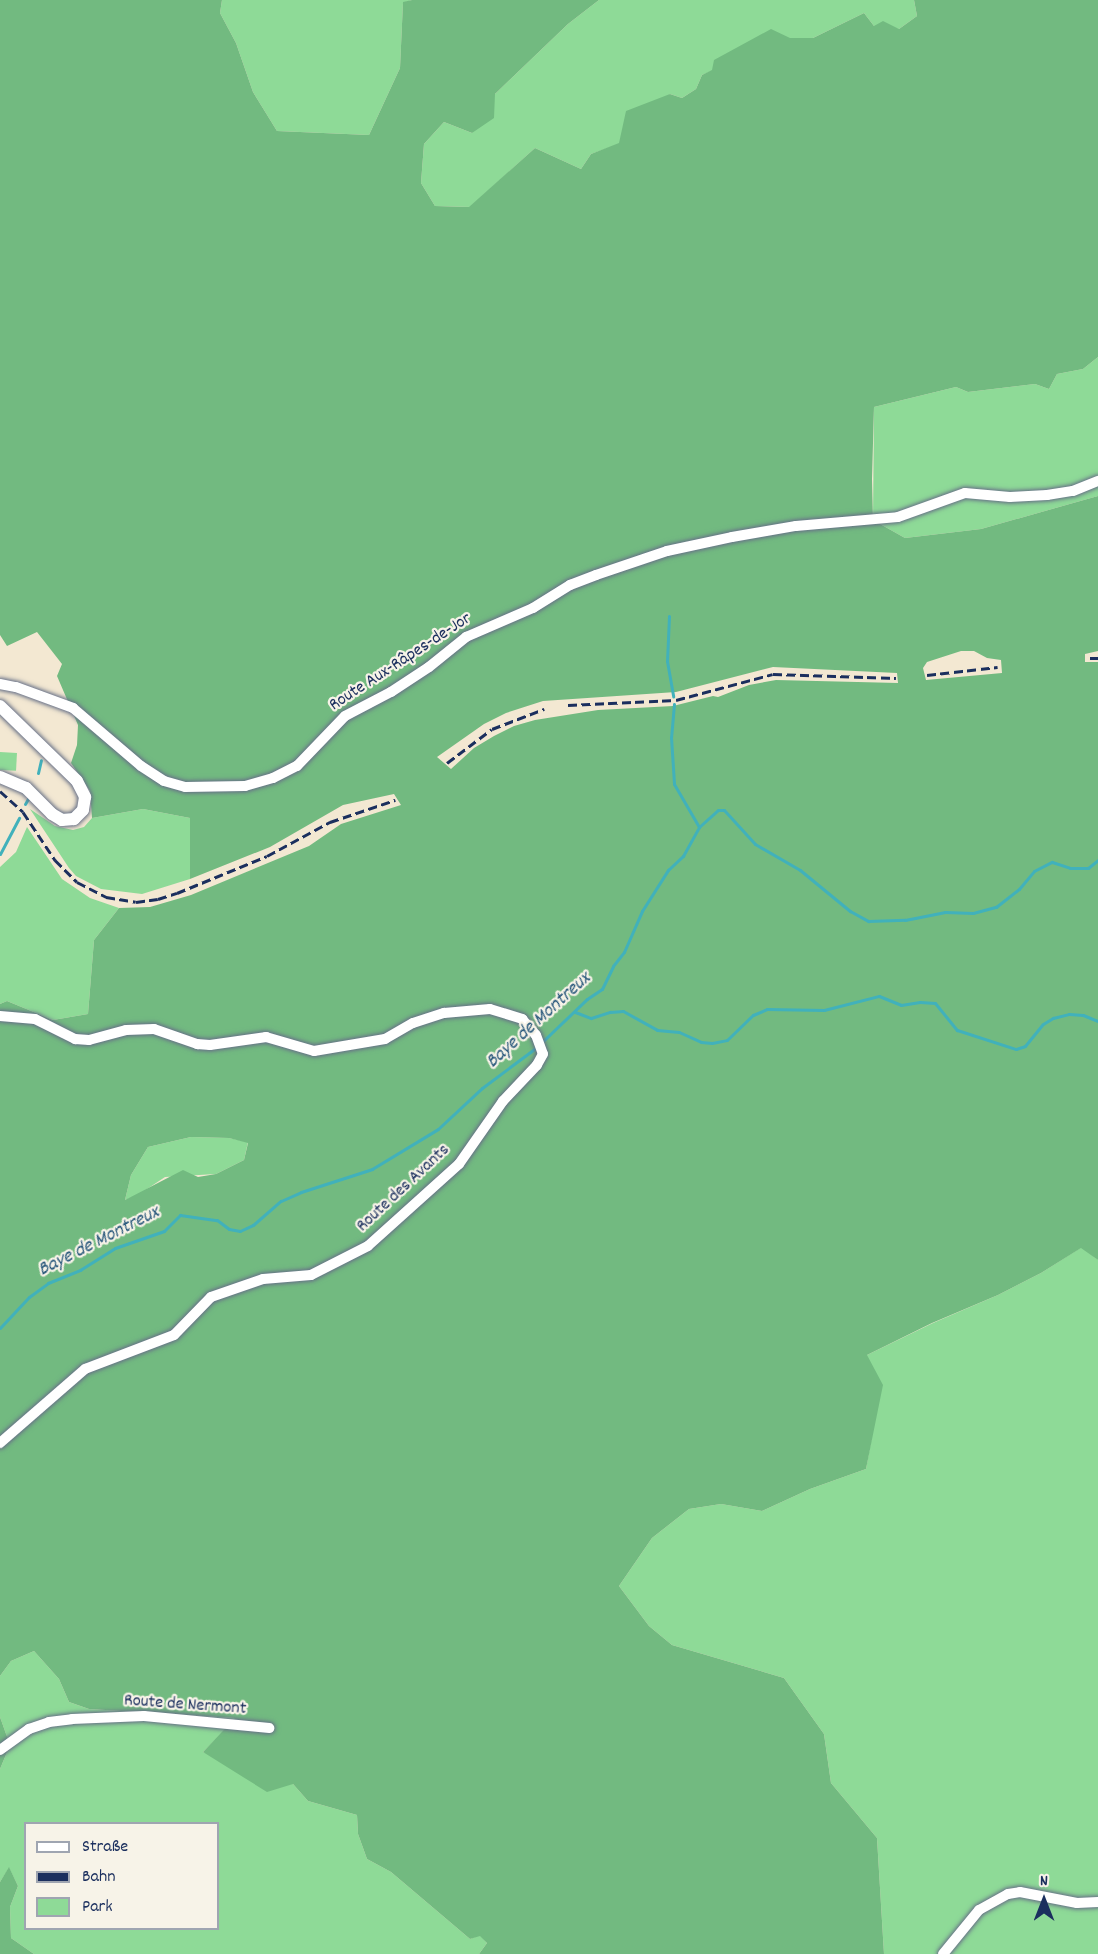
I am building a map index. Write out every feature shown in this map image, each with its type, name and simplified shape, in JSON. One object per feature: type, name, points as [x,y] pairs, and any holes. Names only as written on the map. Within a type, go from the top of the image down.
[{"type":"street","name":"Route Aux-Râpes-de-Jor","points":[[0,684],[16,687],[73,708],[141,766],[164,781],[185,787],[245,786],[279,776],[297,766],[345,716],[391,692],[429,667],[460,640],[533,608],[570,585],[596,575],[667,551],[796,526],[898,516],[965,493],[1010,497],[1047,495],[1073,490],[1098,481]]},
{"type":"street","points":[[0,706],[73,777],[83,792],[84,807],[76,817],[62,820],[52,814],[22,785],[0,777]]},
{"type":"street","name":"Route des Avants","points":[[0,1016],[35,1019],[75,1039],[89,1041],[126,1030],[154,1029],[197,1044],[210,1045],[266,1037],[314,1051],[385,1039],[427,1017],[464,1010],[502,1011],[514,1015],[528,1025],[540,1042],[543,1054],[537,1065],[503,1101],[459,1164],[368,1246],[311,1275],[263,1279],[211,1297],[174,1335],[85,1369],[0,1443]]},
{"type":"street","name":"Route de Nermont","points":[[0,1750],[29,1729],[49,1722],[72,1719],[144,1716],[268,1728]]},
{"type":"street","points":[[943,1954],[979,1910],[1008,1894],[1033,1893],[1077,1903],[1098,1902]]},
{"type":"green space","points":[[0,0],[222,0],[220,13],[236,43],[253,92],[277,131],[369,135],[400,68],[403,2],[412,0],[599,0],[568,24],[495,94],[494,118],[472,133],[444,122],[424,144],[421,183],[435,206],[469,207],[535,148],[581,169],[591,154],[619,143],[626,111],[670,94],[682,98],[696,89],[702,75],[712,70],[714,60],[771,29],[790,38],[813,38],[864,13],[874,26],[883,21],[899,29],[917,16],[914,0],[1098,0],[1098,357],[1083,369],[1057,374],[1049,389],[1035,384],[968,392],[956,387],[874,407],[872,479],[873,520],[905,538],[981,529],[1098,496],[1098,651],[1085,654],[1085,662],[1098,662],[1098,1260],[1081,1248],[1041,1273],[998,1295],[932,1323],[867,1355],[883,1385],[866,1469],[810,1489],[762,1511],[721,1504],[689,1509],[652,1538],[619,1586],[649,1626],[672,1645],[784,1678],[824,1734],[831,1783],[877,1838],[884,1954],[479,1954],[487,1943],[480,1936],[470,1939],[391,1872],[367,1859],[358,1834],[357,1815],[308,1801],[293,1784],[267,1792],[203,1752],[235,1718],[89,1709],[69,1702],[59,1679],[34,1651],[11,1661],[0,1676],[0,1004],[7,1001],[53,1020],[88,1014],[94,940],[119,908],[150,907],[191,895],[309,846],[341,824],[401,805],[394,794],[343,805],[270,847],[190,879],[190,818],[143,809],[92,818],[90,791],[71,763],[77,745],[78,725],[57,676],[62,664],[37,632],[7,646],[0,635]],"holes":[[[961,651],[974,651],[987,658],[1001,660],[1002,673],[926,680],[923,668],[927,662]],[[773,667],[897,673],[898,683],[776,680],[749,685],[718,697],[713,696],[673,706],[598,710],[535,720],[514,726],[494,736],[474,748],[451,769],[437,757],[484,724],[506,713],[543,701],[676,692]],[[191,1137],[229,1138],[248,1143],[244,1160],[216,1174],[198,1177],[183,1170],[125,1200],[131,1175],[148,1147]]]},
{"type":"green space","points":[[222,0],[412,0],[403,3],[400,68],[369,135],[277,131],[253,92],[236,43],[220,13]]},
{"type":"green space","points":[[599,0],[914,0],[917,16],[899,29],[874,26],[864,13],[813,38],[790,38],[702,75],[696,89],[682,98],[670,94],[619,144],[591,154],[581,169],[535,148],[470,207],[435,206],[421,183],[424,144],[444,122],[472,133],[495,94],[568,24]]},
{"type":"green space","points":[[1098,357],[1098,496],[981,529],[905,538],[873,520],[874,407],[956,387],[968,392],[1035,384],[1049,389],[1057,374],[1083,369]]},
{"type":"green space","points":[[0,752],[17,753],[16,771],[0,770]]},
{"type":"green space","points":[[30,809],[55,826],[73,830],[84,827],[92,818],[143,809],[190,818],[190,879],[142,894],[101,889],[76,876]]},
{"type":"green space","points":[[27,827],[62,879],[90,898],[119,908],[94,940],[88,1014],[53,1020],[7,1001],[0,1004],[0,867],[16,852]]},
{"type":"green space","points":[[191,1137],[229,1138],[248,1142],[244,1160],[216,1174],[165,1177],[138,1195],[125,1200],[131,1175],[148,1147]]},
{"type":"green space","points":[[1082,1247],[1098,1260],[1098,1954],[884,1954],[877,1838],[831,1783],[824,1734],[784,1678],[672,1645],[649,1626],[619,1586],[652,1538],[689,1509],[721,1504],[762,1511],[810,1489],[866,1469],[872,1436],[867,1355],[998,1295],[1041,1273]]},
{"type":"green space","points":[[34,1651],[59,1679],[69,1702],[89,1709],[236,1718],[203,1752],[293,1784],[308,1801],[357,1815],[358,1834],[367,1859],[391,1872],[470,1939],[480,1935],[487,1943],[479,1954],[34,1954],[11,1938],[10,1907],[18,1886],[9,1868],[0,1882],[0,1769],[10,1745],[0,1717],[0,1676],[11,1661]]},
{"type":"green space","points":[[0,1717],[10,1745],[0,1769]]},
{"type":"green space","points":[[9,1867],[18,1886],[10,1907],[11,1938],[34,1954],[0,1954],[0,1882]]},
{"type":"waterway","points":[[669,616],[667,661],[673,696]]},
{"type":"waterway","points":[[674,704],[671,737],[674,784],[699,827]]},
{"type":"waterway","points":[[38,773],[41,760]]},
{"type":"waterway","points":[[25,804],[29,797]]},
{"type":"waterway","name":"Baye de Montreux","points":[[542,1042],[587,999],[602,989],[613,966],[624,952],[642,911],[668,870],[683,856],[699,827],[718,810],[724,810],[755,844],[800,870],[850,911],[868,921],[905,920],[945,912],[973,913],[996,907],[1019,889],[1034,871],[1052,862],[1070,868],[1088,868],[1098,860]]},
{"type":"waterway","points":[[0,854],[19,818]]},
{"type":"waterway","points":[[575,1012],[591,1018],[610,1012],[623,1011],[657,1030],[679,1032],[701,1042],[712,1043],[727,1040],[753,1015],[767,1009],[824,1010],[879,996],[901,1005],[920,1002],[935,1003],[957,1030],[1016,1049],[1025,1046],[1043,1024],[1053,1018],[1069,1014],[1083,1015],[1098,1021]]},
{"type":"waterway","name":"Baye de Montreux","points":[[0,1328],[29,1297],[48,1283],[80,1270],[115,1248],[164,1231],[180,1215],[217,1220],[229,1229],[240,1231],[253,1225],[281,1201],[301,1192],[372,1169],[438,1129],[482,1088],[537,1047]]},
{"type":"railway","points":[[1090,658],[1098,658]]},
{"type":"railway","points":[[927,675],[998,667]]},
{"type":"railway","points":[[568,705],[676,700],[773,674],[896,678]]},
{"type":"railway","points":[[447,763],[492,729],[544,709]]},
{"type":"railway","points":[[0,791],[23,812],[55,860],[77,882],[106,897],[136,902],[177,893],[267,856],[330,822],[395,800]]}]
